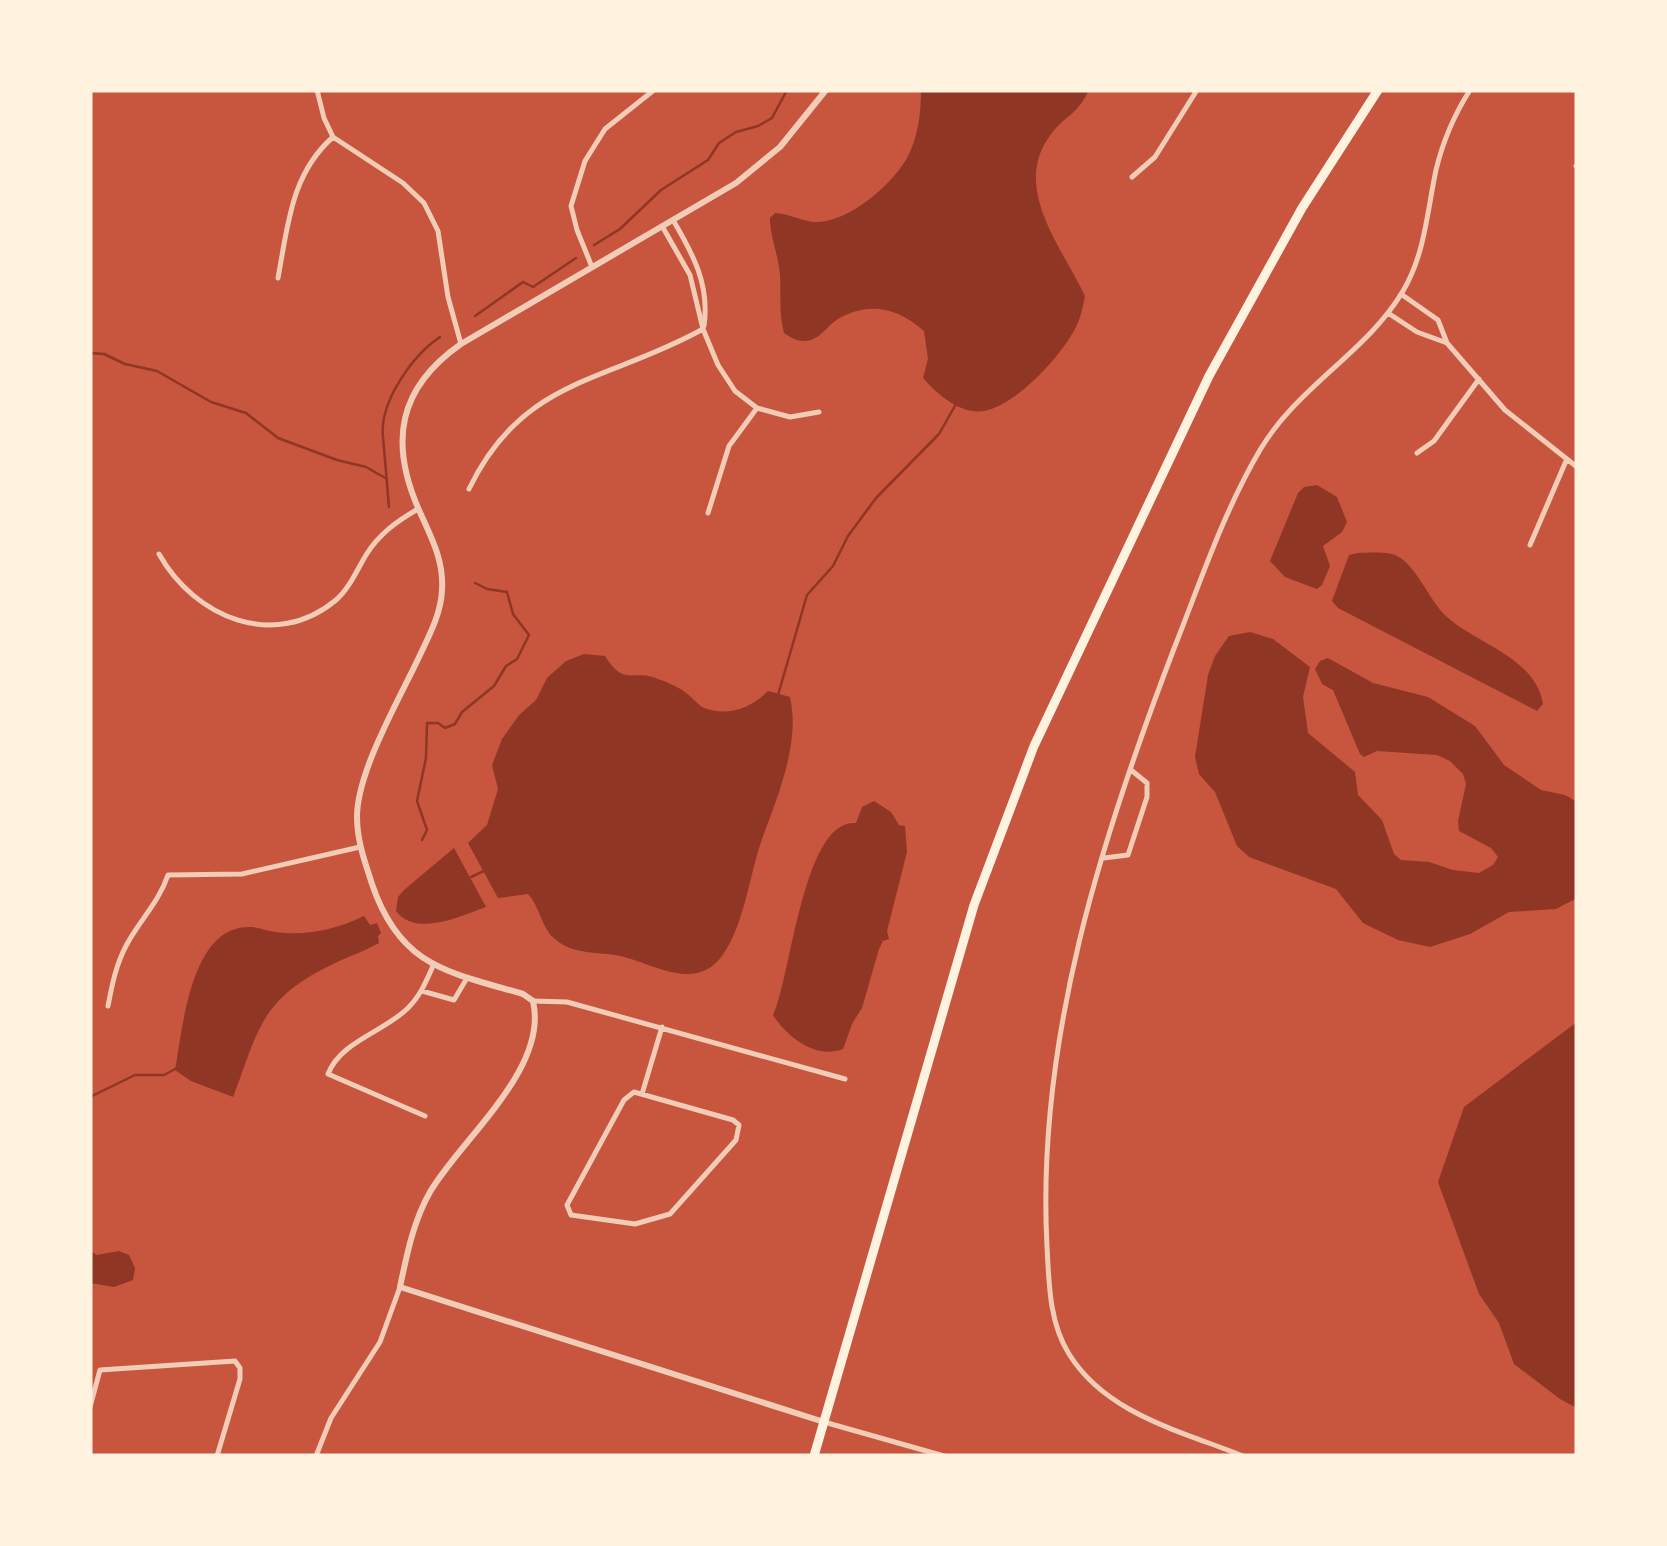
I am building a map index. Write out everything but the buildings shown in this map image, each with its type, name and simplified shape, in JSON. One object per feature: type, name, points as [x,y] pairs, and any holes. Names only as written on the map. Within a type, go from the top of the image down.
[{"type":"main road","points":[[814,1456],[974,905],[1034,746],[1209,376],[1302,208],[1378,90]]},
{"type":"street","points":[[317,90],[333,137],[404,183],[424,203],[438,230],[448,297],[461,344]]},
{"type":"street","points":[[592,267],[572,206],[584,161],[606,129],[654,90]]},
{"type":"street","points":[[826,90],[797,129],[736,183],[461,344],[426,373],[415,389],[403,426],[404,466],[434,541],[441,565],[442,592],[436,620],[365,775],[356,819],[376,898],[405,944],[433,966],[523,994],[533,1001],[567,1002],[845,1078]]},
{"type":"street","points":[[1132,177],[1155,157],[1197,90]]},
{"type":"street","points":[[1243,1456],[1126,1408],[1100,1392],[1067,1351],[1055,1318],[1048,1275],[1044,1183],[1050,1100],[1074,960],[1132,770],[1191,606],[1242,484],[1279,420],[1388,314],[1401,294],[1423,244],[1444,140],[1470,90]]},
{"type":"street","points":[[278,278],[302,173],[313,155],[333,137]]},
{"type":"street","points":[[672,220],[695,257],[700,274],[706,309],[703,329]]},
{"type":"street","points":[[662,226],[690,276],[703,329],[718,366],[735,391],[757,408],[790,417],[819,412]]},
{"type":"street","points":[[1401,294],[1433,315],[1447,344],[1504,410],[1577,468]]},
{"type":"street","points":[[1388,314],[1447,344]]},
{"type":"street","points":[[469,489],[481,464],[506,430],[533,406],[567,387],[668,348],[703,329]]},
{"type":"street","points":[[1417,453],[1434,441],[1479,380]]},
{"type":"street","points":[[708,514],[730,446],[757,408]]},
{"type":"street","points":[[1530,545],[1566,461]]},
{"type":"street","points":[[160,554],[170,573],[221,615],[241,624],[282,626],[316,615],[339,598],[376,541],[397,521],[419,509]]},
{"type":"street","points":[[1104,858],[1128,855],[1147,798],[1147,783],[1132,770]]},
{"type":"street","points":[[108,1006],[115,971],[127,944],[162,892],[168,875],[242,874],[360,846]]},
{"type":"street","points":[[425,1116],[328,1074],[332,1063],[392,1021],[422,991],[433,966]]},
{"type":"street","points":[[422,991],[454,1000],[467,978]]},
{"type":"street","points":[[316,1456],[331,1418],[380,1342],[400,1287],[418,1214],[518,1073],[536,1013],[533,1001]]},
{"type":"street","points":[[642,1094],[662,1027]]},
{"type":"street","points":[[634,1092],[642,1094],[733,1120],[740,1126],[736,1140],[670,1214],[635,1224],[570,1215],[567,1206],[624,1100],[634,1092]]},
{"type":"street","points":[[400,1287],[520,1322],[677,1378],[944,1456]]},
{"type":"street","points":[[90,1407],[100,1370],[234,1360],[240,1368],[240,1379],[217,1456]]},
{"type":"shaded area","points":[[921,90],[1089,90],[1049,137],[1039,157],[1036,177],[1045,218],[1085,296],[1081,315],[1069,338],[1037,377],[1010,399],[984,411],[958,407],[923,378],[928,359],[924,331],[894,312],[872,309],[850,313],[805,341],[784,333],[782,326],[779,268],[770,218],[775,213],[813,222],[826,221],[853,210],[879,191],[900,169],[911,150]]},
{"type":"shaded area","points":[[1317,485],[1337,497],[1347,522],[1342,532],[1323,546],[1330,566],[1317,589],[1285,577],[1270,561],[1298,493],[1304,487]]},
{"type":"shaded area","points":[[1388,553],[1404,561],[1447,617],[1504,653],[1529,675],[1543,704],[1537,711],[1338,608],[1332,601],[1349,555]]},
{"type":"shaded area","points":[[1250,632],[1273,639],[1310,667],[1303,697],[1308,733],[1355,772],[1358,795],[1382,820],[1394,854],[1401,860],[1479,873],[1498,857],[1491,848],[1459,831],[1466,784],[1463,774],[1450,761],[1437,755],[1377,751],[1364,757],[1360,754],[1333,690],[1322,684],[1315,669],[1320,661],[1328,658],[1373,683],[1428,697],[1475,726],[1504,765],[1541,790],[1577,802],[1577,898],[1556,909],[1509,912],[1470,934],[1430,947],[1398,940],[1363,923],[1336,889],[1249,857],[1237,846],[1215,792],[1199,774],[1195,757],[1208,675],[1215,656],[1229,636]]},
{"type":"shaded area","points":[[584,654],[605,656],[618,672],[669,683],[713,711],[739,709],[768,691],[790,697],[790,753],[741,915],[724,953],[701,972],[675,973],[563,944],[547,930],[528,894],[498,898],[468,843],[487,825],[498,789],[492,765],[502,739],[536,700],[547,678],[566,661]]},
{"type":"shaded area","points":[[874,801],[905,826],[907,852],[887,931],[889,939],[879,949],[862,1008],[843,1049],[812,1049],[794,1038],[773,1015],[801,903],[823,846],[838,828],[856,823],[862,807]]},
{"type":"shaded area","points":[[454,848],[486,907],[438,923],[405,919],[396,911],[398,897]]},
{"type":"shaded area","points":[[364,916],[370,925],[377,923],[379,943],[301,982],[272,1008],[255,1039],[233,1097],[191,1081],[175,1070],[194,981],[215,942],[232,930],[252,927],[275,932],[310,932]]},
{"type":"shaded area","points":[[1577,1022],[1577,1408],[1514,1364],[1499,1323],[1479,1294],[1438,1182],[1464,1107]]},
{"type":"shaded area","points":[[90,1251],[97,1255],[119,1251],[129,1255],[135,1268],[133,1280],[114,1287],[90,1283]]},
{"type":"waterway","points":[[594,245],[620,229],[661,190],[708,160],[719,143],[772,118],[787,90]]},
{"type":"waterway","points":[[475,316],[523,282],[533,287],[576,258]]},
{"type":"waterway","points":[[389,507],[383,437],[386,409],[409,367],[440,337]]},
{"type":"waterway","points":[[90,353],[157,371],[211,402],[246,413],[278,438],[366,467],[387,479]]},
{"type":"waterway","points":[[778,695],[807,595],[833,566],[848,536],[876,498],[939,434],[956,404]]},
{"type":"waterway","points":[[422,840],[427,830],[417,801],[426,758],[427,723],[445,728],[455,724],[462,712],[494,686],[506,666],[517,659],[529,635],[513,614],[507,592],[475,583]]},
{"type":"waterway","points":[[471,877],[486,870]]},
{"type":"waterway","points":[[90,1097],[135,1075],[164,1075],[177,1068]]}]
